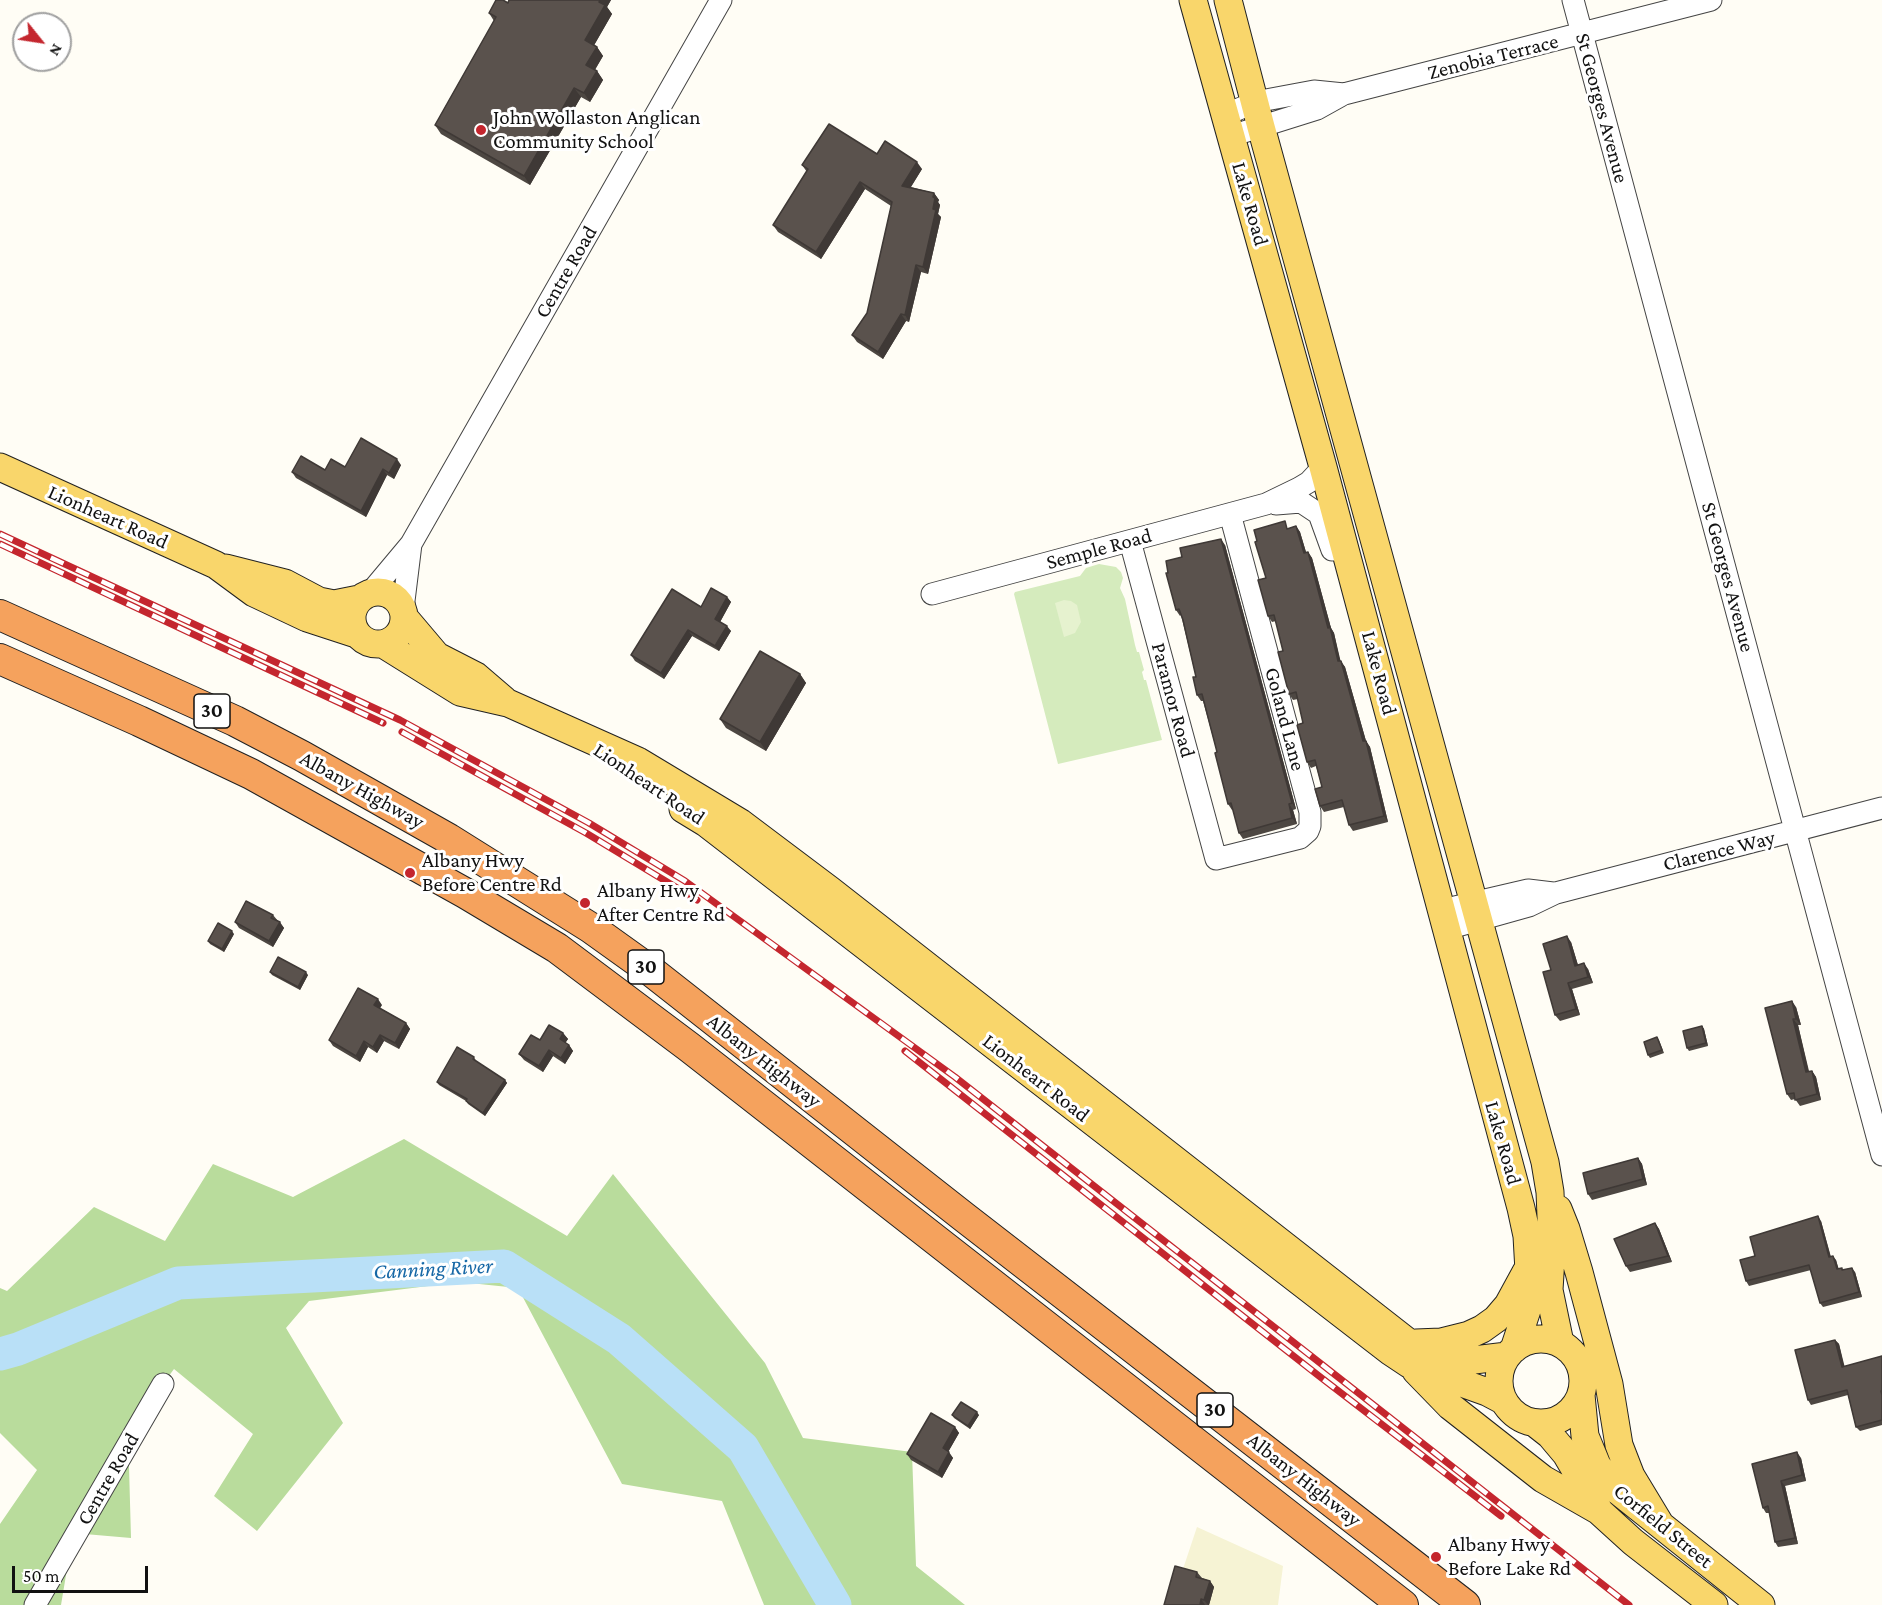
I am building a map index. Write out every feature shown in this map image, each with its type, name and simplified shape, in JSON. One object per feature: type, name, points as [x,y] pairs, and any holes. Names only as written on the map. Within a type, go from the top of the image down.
[{"type":"highway","name":"Albany Highway","points":[[0,615],[235,721],[302,756],[439,833],[591,928],[651,971],[1465,1605]]},
{"type":"highway","name":"Albany Highway","points":[[0,659],[139,721],[285,792],[465,893],[557,948],[689,1047],[1403,1605]]},
{"type":"highway","points":[[285,792],[302,756]]},
{"type":"highway","points":[[944,1248],[964,1217]]},
{"type":"main road","name":"Lake Road","points":[[1193,0],[1323,467],[1521,1208],[1530,1265],[1530,1289],[1527,1311],[1511,1353]]},
{"type":"main road","name":"Lake Road","points":[[1228,0],[1545,1162],[1550,1192],[1552,1241],[1549,1290],[1560,1343]]},
{"type":"main road","name":"Lionheart Road","points":[[0,467],[216,566],[254,593],[307,618],[356,634]]},
{"type":"main road","name":"Lionheart Road","points":[[216,566],[285,582],[319,601],[334,604],[364,596]]},
{"type":"main road","points":[[386,593],[399,602],[404,624],[396,637],[383,644],[368,643],[356,634],[351,620],[355,606],[364,596],[386,593]]},
{"type":"main road","name":"Lionheart Road","points":[[403,613],[437,656],[476,676],[508,703]]},
{"type":"main road","name":"Lionheart Road","points":[[383,644],[460,692],[508,703],[638,761],[741,823],[849,904],[1409,1353],[1504,1401]]},
{"type":"main road","points":[[1550,1192],[1566,1229],[1580,1272],[1610,1384],[1619,1445],[1631,1476],[1660,1524]]},
{"type":"main road","points":[[1530,1265],[1508,1305],[1482,1329],[1409,1353],[1450,1406],[1543,1479],[1600,1512]]},
{"type":"main road","points":[[1548,1339],[1560,1343],[1574,1354],[1583,1371],[1584,1383],[1575,1407],[1568,1414],[1548,1423],[1536,1424],[1523,1420],[1512,1412],[1504,1401],[1499,1378],[1502,1367],[1511,1353],[1524,1342],[1548,1339]]},
{"type":"main road","name":"Lionheart Road","points":[[1409,1353],[1430,1352],[1452,1358],[1474,1360],[1511,1353]]},
{"type":"main road","name":"Corfield Street","points":[[1581,1395],[1585,1436],[1597,1465],[1620,1494],[1761,1605]]},
{"type":"main road","name":"Corfield Street","points":[[1536,1424],[1550,1435],[1566,1454],[1600,1512],[1633,1542],[1714,1605]]},
{"type":"street","name":"Centre Road","points":[[364,596],[411,544],[721,0]]},
{"type":"street","name":"St Georges Avenue","points":[[1573,0],[1882,1155]]},
{"type":"street","name":"Zenobia Terrace","points":[[1228,125],[1258,115],[1314,90],[1344,94],[1711,0]]},
{"type":"street","name":"Semple Road","points":[[932,594],[1266,504],[1299,488],[1323,467]]},
{"type":"street","name":"Semple Road","points":[[1266,504],[1301,502],[1319,514],[1330,542],[1356,641],[1375,660]]},
{"type":"street","name":"Goland Lane","points":[[1216,859],[1300,838],[1308,831],[1312,819],[1230,514]]},
{"type":"street","name":"Paramor Road","points":[[1130,542],[1216,859]]},
{"type":"street","name":"Centre Road","points":[[403,613],[411,544]]},
{"type":"street","name":"Clarence Way","points":[[1444,919],[1476,911],[1528,890],[1556,893],[1882,807]]},
{"type":"street","name":"Centre Road","points":[[35,1605],[163,1384]]},
{"type":"shaded area","points":[[1197,1527],[1283,1566],[1278,1605],[1171,1605]]},
{"type":"green space","points":[[1099,564],[1116,567],[1121,572],[1123,578],[1120,588],[1125,599],[1135,645],[1144,670],[1142,672],[1144,680],[1146,680],[1162,740],[1058,764],[1014,594],[1080,576],[1086,568]]},
{"type":"green space","points":[[1064,600],[1077,605],[1081,622],[1075,633],[1064,637],[1055,603]]},
{"type":"green space","points":[[404,1139],[567,1236],[613,1174],[765,1363],[803,1438],[912,1452],[916,1566],[965,1605],[764,1605],[722,1501],[622,1484],[518,1288],[460,1282],[309,1301],[286,1328],[343,1423],[257,1531],[214,1496],[253,1434],[174,1369],[128,1431],[131,1538],[73,1533],[61,1605],[0,1605],[0,1524],[37,1470],[0,1433],[0,1288],[7,1291],[94,1207],[165,1241],[213,1164],[293,1197]]},
{"type":"building","points":[[496,0],[508,3],[509,0],[600,0],[599,2],[605,5],[585,40],[597,47],[586,65],[597,71],[584,93],[574,88],[524,176],[435,125],[496,17],[489,13]]},
{"type":"building","points":[[829,124],[877,154],[885,141],[917,162],[902,186],[934,193],[933,209],[936,210],[923,267],[916,265],[905,315],[901,314],[878,352],[852,335],[867,313],[892,202],[860,182],[816,252],[773,225],[808,169],[802,165]]},
{"type":"building","points":[[361,438],[397,459],[389,473],[383,469],[361,511],[292,472],[301,456],[325,470],[331,459],[345,467]]},
{"type":"building","points":[[1285,521],[1287,529],[1296,526],[1304,553],[1308,552],[1338,661],[1341,661],[1363,741],[1366,741],[1384,816],[1349,825],[1342,800],[1320,806],[1315,789],[1322,787],[1315,760],[1307,762],[1297,725],[1303,723],[1296,692],[1289,694],[1278,652],[1283,651],[1274,615],[1268,616],[1258,580],[1266,578],[1255,542],[1257,541],[1254,530]]},
{"type":"building","points":[[1221,539],[1292,803],[1289,804],[1292,818],[1239,833],[1231,803],[1228,804],[1202,694],[1197,695],[1193,677],[1196,677],[1183,620],[1179,609],[1176,610],[1166,573],[1168,573],[1166,561],[1182,557],[1180,548]]},
{"type":"building","points":[[711,588],[727,597],[715,619],[727,626],[715,646],[688,630],[661,673],[631,655],[672,589],[701,607]]},
{"type":"building","points":[[760,651],[800,674],[760,742],[720,719]]},
{"type":"building","points":[[246,901],[273,915],[271,918],[280,922],[269,941],[235,922]]},
{"type":"building","points":[[218,923],[232,931],[222,949],[208,941]]},
{"type":"building","points":[[1567,936],[1575,966],[1584,963],[1588,977],[1568,983],[1576,1009],[1555,1015],[1543,972],[1551,970],[1543,944]]},
{"type":"building","points":[[278,957],[306,972],[298,987],[270,972]]},
{"type":"building","points":[[358,988],[378,999],[374,1005],[406,1023],[395,1043],[380,1035],[373,1047],[364,1041],[356,1056],[329,1040]]},
{"type":"building","points":[[1792,1001],[1796,1019],[1793,1019],[1806,1072],[1812,1071],[1817,1094],[1795,1100],[1794,1093],[1787,1094],[1765,1008]]},
{"type":"building","points":[[549,1025],[563,1033],[560,1039],[569,1045],[561,1058],[549,1050],[539,1066],[519,1054],[531,1035],[540,1040]]},
{"type":"building","points":[[1702,1026],[1706,1043],[1687,1048],[1683,1031]]},
{"type":"building","points":[[1657,1037],[1662,1050],[1648,1055],[1644,1042]]},
{"type":"building","points":[[457,1047],[505,1080],[483,1113],[466,1101],[467,1099],[437,1082]]},
{"type":"building","points":[[1638,1158],[1643,1179],[1588,1194],[1583,1173]]},
{"type":"building","points":[[1818,1216],[1829,1257],[1833,1256],[1837,1269],[1852,1268],[1859,1292],[1820,1303],[1809,1265],[1746,1281],[1740,1260],[1755,1256],[1750,1237]]},
{"type":"building","points":[[1655,1223],[1668,1256],[1626,1266],[1614,1239]]},
{"type":"building","points":[[1835,1340],[1842,1367],[1882,1356],[1882,1420],[1856,1427],[1847,1390],[1808,1400],[1795,1350]]},
{"type":"building","points":[[961,1402],[977,1412],[968,1426],[952,1415]]},
{"type":"building","points":[[931,1413],[955,1427],[943,1448],[949,1452],[938,1472],[907,1454]]},
{"type":"building","points":[[1797,1452],[1802,1475],[1781,1481],[1795,1538],[1775,1542],[1768,1506],[1763,1508],[1752,1464]]},
{"type":"building","points":[[1175,1566],[1197,1572],[1196,1577],[1210,1581],[1200,1605],[1164,1605]]},
{"type":"waterway","name":"Canning River","points":[[0,1354],[18,1349],[178,1283],[504,1266],[619,1339],[743,1448],[835,1605]]},
{"type":"railway","points":[[0,534],[400,720],[589,823],[685,881],[955,1077],[1629,1605]]},
{"type":"railway","points":[[0,544],[383,723]]},
{"type":"railway","points":[[402,732],[586,833],[697,900]]},
{"type":"railway","points":[[905,1051],[1501,1516]]},
{"type":"place","name":"John Wollaston Anglican Community School","points":[[481,130]]},
{"type":"place","name":"Albany Hwy Before Centre Rd","points":[[410,873]]},
{"type":"place","name":"Albany Hwy After Centre Rd","points":[[585,903]]},
{"type":"place","name":"Albany Hwy Before Lake Rd","points":[[1436,1557]]}]
